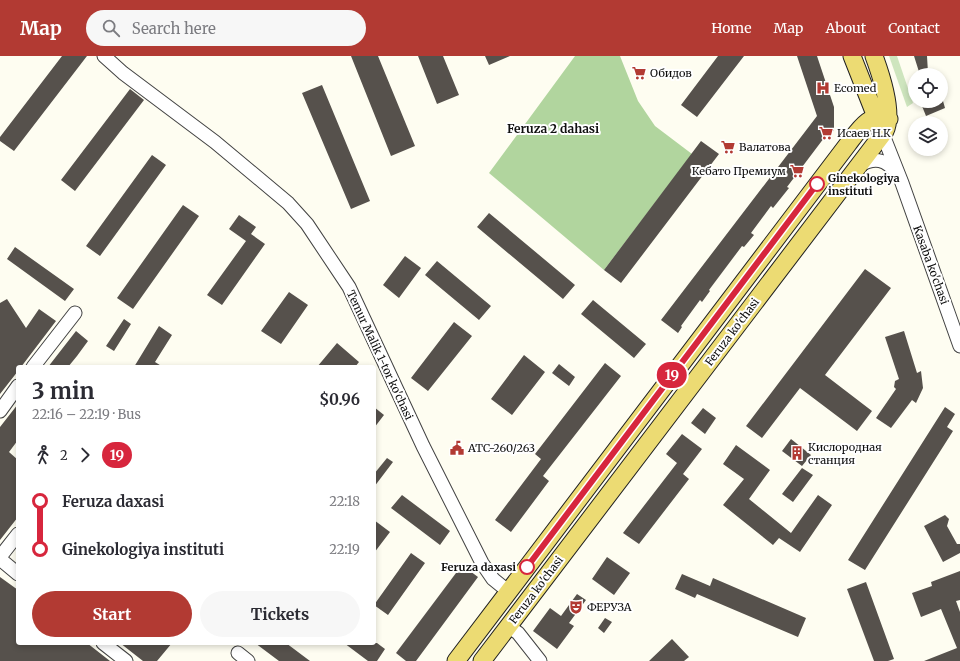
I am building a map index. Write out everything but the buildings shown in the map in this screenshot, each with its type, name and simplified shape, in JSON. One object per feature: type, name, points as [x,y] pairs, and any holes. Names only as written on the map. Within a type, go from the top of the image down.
[{"type":"main road","points":[[852,56],[861,80],[877,111]]},
{"type":"main road","points":[[874,56],[880,73],[877,111]]},
{"type":"main road","name":"Feruza ko'chasi","points":[[456,661],[848,144],[877,111]]},
{"type":"main road","name":"Feruza ko'chasi","points":[[482,661],[883,135],[877,111]]},
{"type":"main road","points":[[708,329],[715,328],[720,330],[724,335],[724,342]]},
{"type":"street","name":"Temur Malik 1-tor ko'chasi","points":[[104,56],[122,73],[221,147],[288,203],[307,224],[349,286],[420,440],[482,563],[493,579],[508,592]]},
{"type":"street","name":"Kasaba ko'chasi","points":[[877,111],[960,346]]},
{"type":"street","name":"Kasaba ko'chasi","points":[[883,135],[902,183]]},
{"type":"street","points":[[860,165],[873,159],[884,162],[893,170],[902,183]]},
{"type":"street","points":[[34,365],[75,313]]},
{"type":"street","points":[[0,411],[16,389]]},
{"type":"street","points":[[16,537],[0,558],[16,572]]},
{"type":"street","points":[[508,626],[518,633],[540,661]]},
{"type":"street","points":[[106,645],[126,661]]},
{"type":"green space","points":[[575,56],[620,56],[638,101],[655,126],[692,154],[604,270],[489,173]]},
{"type":"green space","points":[[889,56],[897,56],[908,88],[907,107]]},
{"type":"bus line","name":"19","points":[[527,567],[817,184]]},
{"type":"place","name":"Обидов","points":[[639,73]]},
{"type":"place","name":"Ecomed","points":[[823,88]]},
{"type":"place","name":"Исаев Н.К","points":[[826,133]]},
{"type":"place","name":"Валатова","points":[[728,147]]},
{"type":"place","name":"Кебато Премиум","points":[[797,171]]},
{"type":"place","name":"Ginekologiya instituti","points":[[817,184]]},
{"type":"place","name":"АТС-260/263","points":[[457,448]]},
{"type":"place","name":"Кислородная станция","points":[[797,453]]},
{"type":"place","name":"Feruza daxasi","points":[[527,567]]},
{"type":"place","name":"ФЕРУЗА","points":[[576,607]]},
{"type":"district","name":"Feruza 2 dahasi","points":[[553,128]]}]
